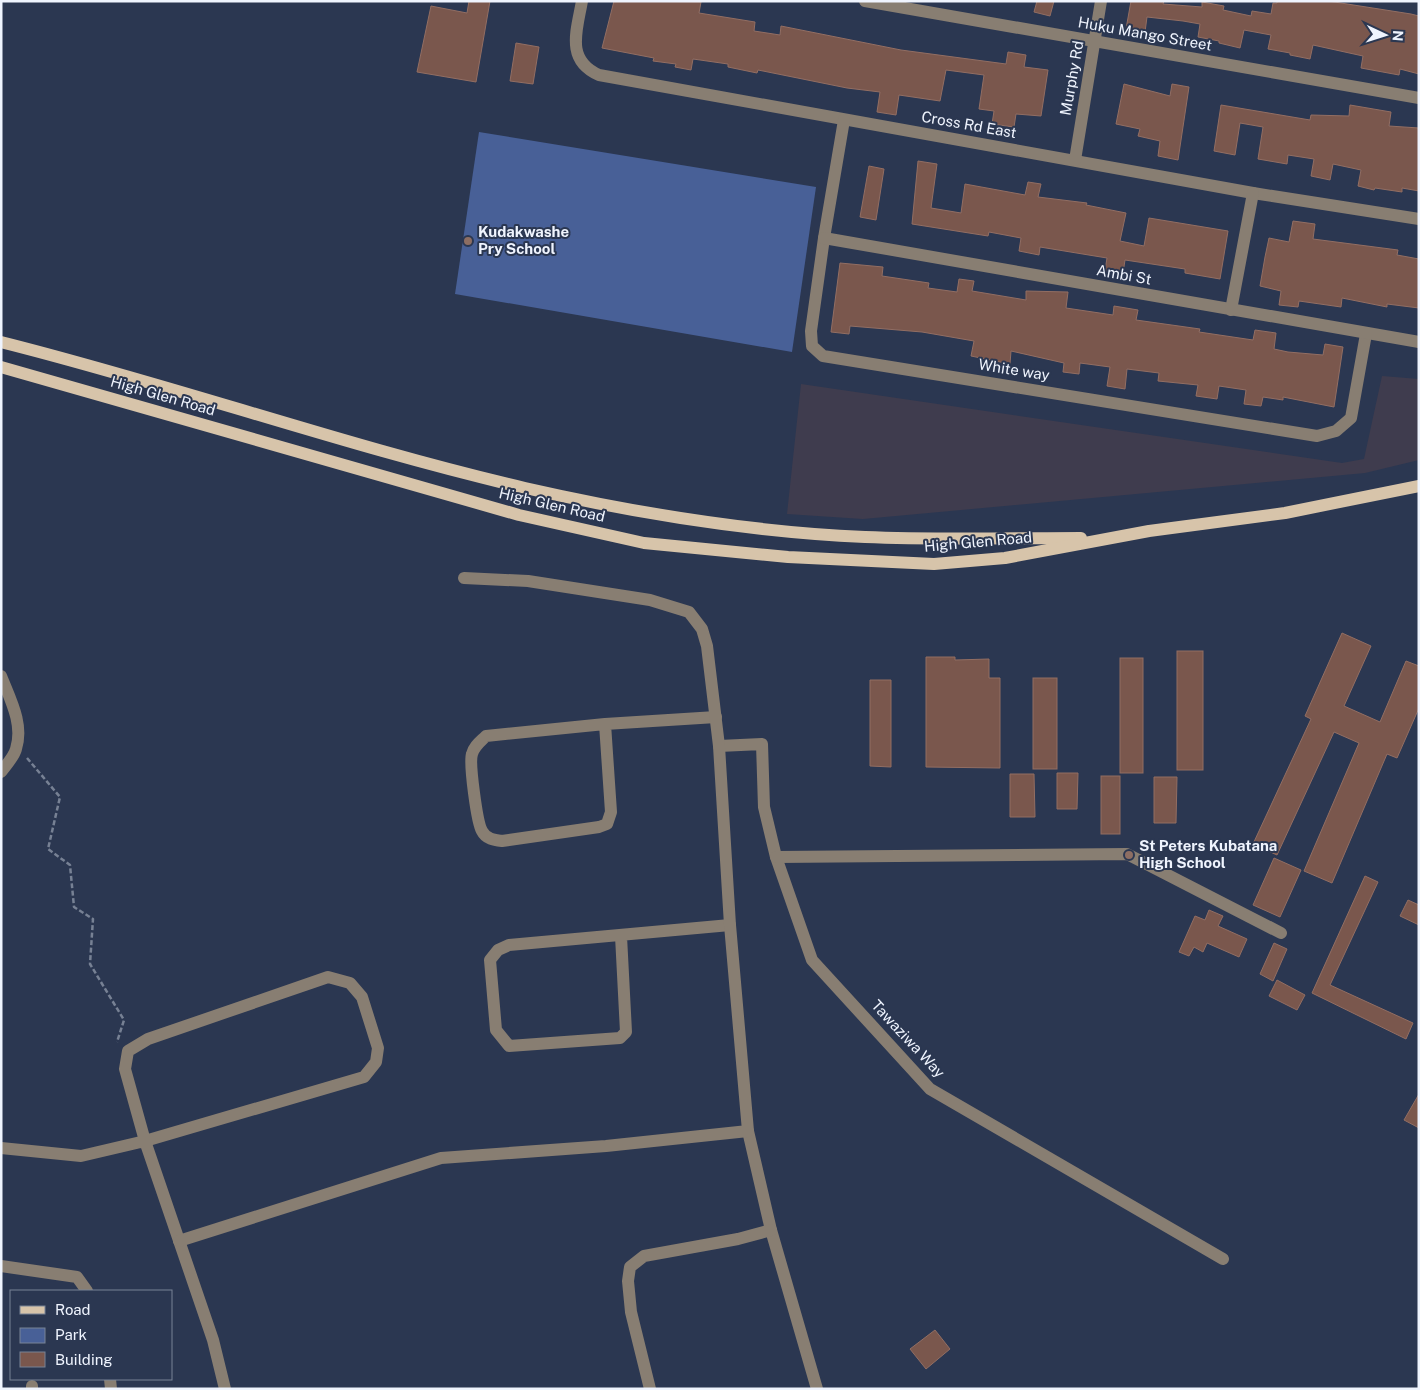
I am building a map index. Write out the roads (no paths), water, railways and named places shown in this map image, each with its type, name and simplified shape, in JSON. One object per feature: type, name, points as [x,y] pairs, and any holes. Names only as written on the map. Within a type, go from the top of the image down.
[{"type":"main road","name":"High Glen Road","points":[[1,342],[158,384],[339,438],[516,485],[646,511],[739,526],[864,537],[1111,539]]},
{"type":"main road","name":"High Glen Road","points":[[1,367],[519,515],[644,543],[788,557],[934,564],[1005,558],[1149,531],[1285,513],[1419,486]]},
{"type":"street","name":"Cross Rd East","points":[[582,1],[575,42],[579,60],[588,70],[599,75],[1252,193],[1419,219]]},
{"type":"street","name":"Huku Mango Street","points":[[865,1],[1419,98]]},
{"type":"street","name":"Murphy Rd","points":[[1075,160],[1102,1]]},
{"type":"street","name":"White way","points":[[844,120],[824,238],[811,332],[812,346],[823,356],[1317,436],[1336,431],[1352,418],[1366,334]]},
{"type":"street","points":[[1231,310],[1252,193]]},
{"type":"street","name":"Ambi St","points":[[824,238],[1419,342]]},
{"type":"street","points":[[464,578],[528,581],[650,600],[689,612],[702,629],[707,646],[719,746],[730,926],[748,1131],[772,1230],[818,1389]]},
{"type":"street","points":[[1,676],[18,722],[19,734],[16,750],[1,772]]},
{"type":"street","points":[[605,724],[611,812],[607,824],[599,827],[502,841],[489,839],[482,831],[476,808],[471,756],[477,744],[486,736],[605,724],[716,717]]},
{"type":"street","name":"Tawaziwa Way","points":[[719,746],[762,744],[764,807],[776,857],[812,960],[930,1089],[1223,1260]]},
{"type":"street","points":[[776,857],[1127,854],[1281,933]]},
{"type":"street","points":[[621,936],[626,1032],[624,1036],[620,1038],[509,1046],[501,1039],[496,1030],[490,960],[498,950],[509,945],[730,926]]},
{"type":"street","points":[[1,1148],[81,1156],[145,1141],[364,1077],[376,1062],[378,1048],[362,997],[350,983],[328,977],[148,1039],[128,1051],[125,1069],[145,1141],[213,1340],[225,1389]]},
{"type":"street","points":[[179,1241],[441,1158],[606,1146],[748,1131]]},
{"type":"street","points":[[650,1389],[631,1312],[628,1281],[630,1267],[644,1256],[738,1239],[772,1230]]},
{"type":"street","points":[[1,1266],[77,1277],[86,1290]]},
{"type":"place","name":"Kudakwashe Pry School","points":[[468,241]]},
{"type":"place","name":"St Peters Kubatana High School","points":[[1129,855]]}]
